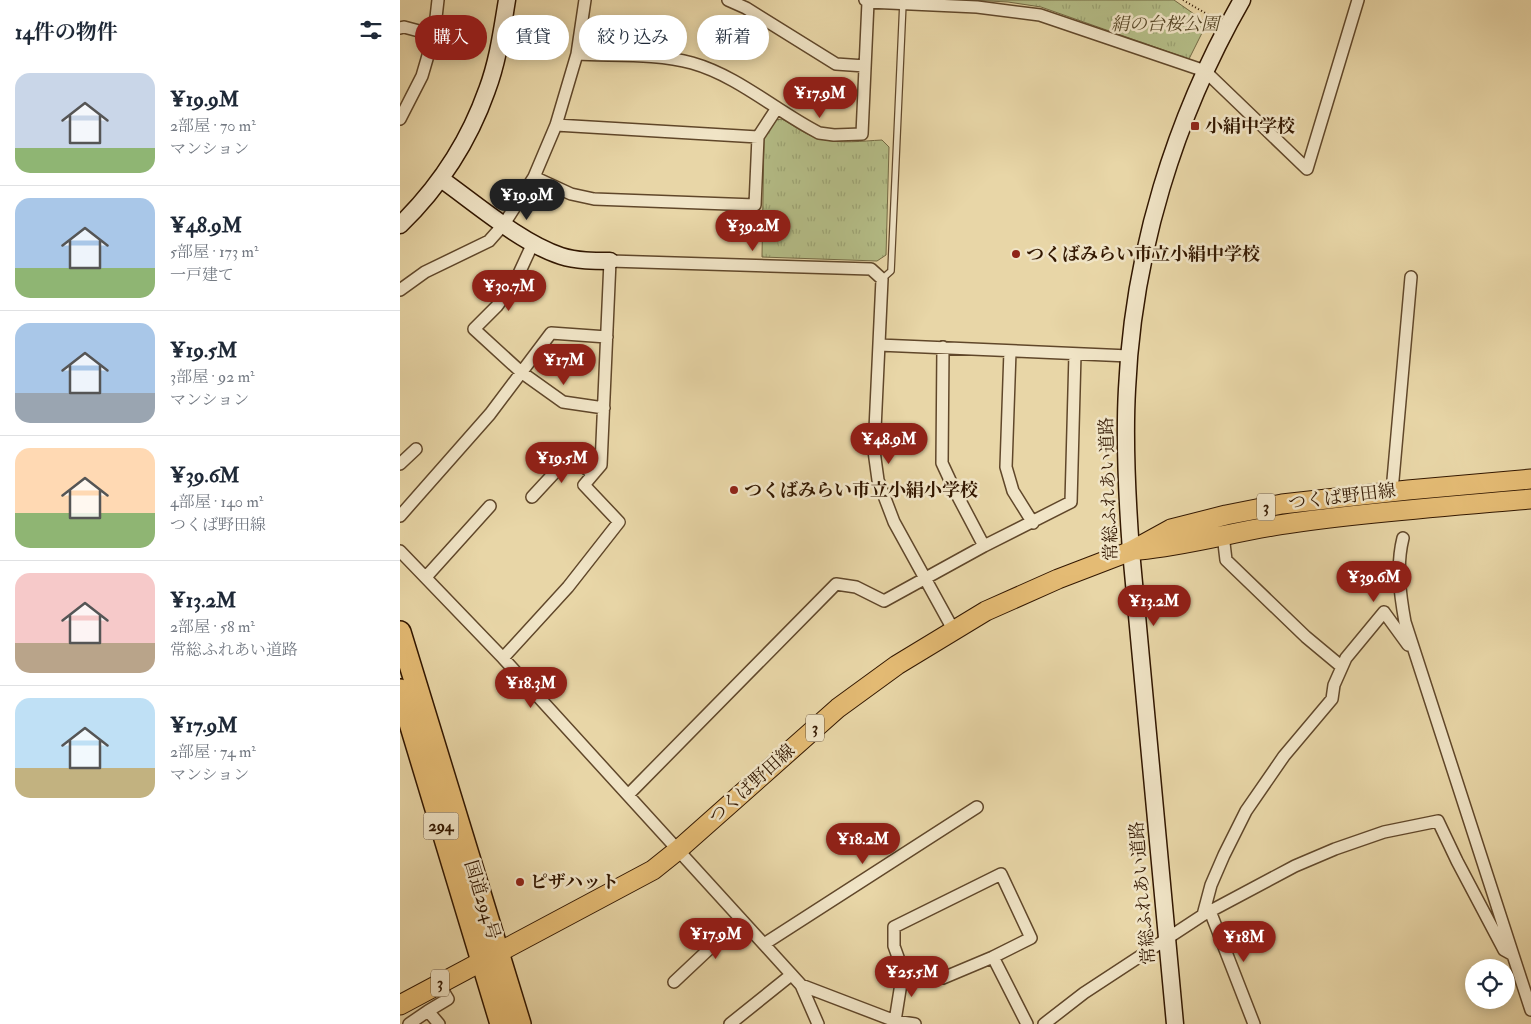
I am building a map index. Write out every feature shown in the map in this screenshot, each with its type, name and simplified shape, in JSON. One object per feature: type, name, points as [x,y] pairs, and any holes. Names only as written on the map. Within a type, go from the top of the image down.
[{"type":"highway","name":"国道294号","points":[[400,632],[490,958],[500,1024]]},
{"type":"highway","name":"国道294号","points":[[400,690],[490,958],[520,1024]]},
{"type":"main road","name":"つくば野田線","points":[[400,1005],[653,870],[838,708],[897,665],[986,611],[1058,579],[1131,551],[1171,529],[1226,515],[1282,504],[1400,490],[1531,479]]},
{"type":"main road","name":"つくば野田線","points":[[1131,551],[1183,545],[1223,535],[1292,523],[1531,499]]},
{"type":"street","points":[[436,15],[438,0]]},
{"type":"street","points":[[400,225],[419,207],[441,179],[467,134],[487,90],[500,45],[506,0]]},
{"type":"street","points":[[400,290],[425,272],[489,241],[504,224],[534,177],[556,125],[577,54],[585,0]]},
{"type":"street","points":[[728,0],[746,8],[836,64],[865,66]]},
{"type":"street","name":"常総ふれあい道路","points":[[1175,1024],[1131,551],[1125,425],[1129,356],[1137,296],[1159,199],[1175,146],[1205,72],[1242,0]]},
{"type":"street","points":[[577,54],[660,58],[691,63],[718,73],[819,133],[834,135],[862,134],[866,1],[977,7],[1040,15],[1205,72],[1307,169],[1358,0]]},
{"type":"street","points":[[400,28],[415,31]]},
{"type":"street","points":[[400,119],[403,108],[422,76],[427,60]]},
{"type":"street","points":[[534,177],[571,194],[594,199],[756,205],[758,136],[777,108]]},
{"type":"street","points":[[556,125],[758,136]]},
{"type":"street","points":[[441,179],[533,243],[560,256],[584,260],[871,269],[882,278],[874,451],[878,480],[894,522],[954,631]]},
{"type":"street","points":[[533,243],[516,280],[502,299],[474,329],[520,372],[563,402],[604,408]]},
{"type":"street","points":[[503,658],[568,588],[619,522],[584,485],[601,465],[610,261]]},
{"type":"street","points":[[1400,490],[1411,277]]},
{"type":"street","points":[[400,516],[490,414],[551,333],[607,337]]},
{"type":"street","points":[[879,344],[1129,356]]},
{"type":"street","points":[[943,348],[942,462],[984,546]]},
{"type":"street","points":[[1010,350],[1006,467],[1012,491],[1033,523]]},
{"type":"street","points":[[628,795],[836,584],[856,587],[884,601],[984,546],[1033,523],[1071,502],[1075,354]]},
{"type":"street","points":[[400,464],[416,449]]},
{"type":"street","points":[[532,497],[570,456],[593,474]]},
{"type":"street","points":[[426,577],[490,506]]},
{"type":"street","points":[[1223,535],[1226,560],[1306,637],[1342,667]]},
{"type":"street","points":[[1403,538],[1399,553],[1400,588],[1404,622],[1531,1010]]},
{"type":"street","points":[[400,551],[503,658],[801,985],[818,1024]]},
{"type":"street","points":[[1254,1024],[1207,913],[1211,885],[1246,811],[1284,756],[1332,699],[1334,685],[1346,658],[1384,612],[1414,652]]},
{"type":"street","points":[[764,944],[977,807]]},
{"type":"street","points":[[1044,1024],[1084,993],[1167,937],[1207,913],[1295,866],[1335,849],[1384,832],[1438,821],[1456,861],[1504,950],[1513,954]]},
{"type":"street","points":[[895,1021],[903,971],[894,946],[894,927],[1000,874],[1031,938],[993,957],[943,978],[903,971]]},
{"type":"street","points":[[674,982],[741,919]]},
{"type":"street","points":[[993,957],[1028,1024]]},
{"type":"street","points":[[730,1024],[791,975]]},
{"type":"street","points":[[408,1024],[448,998],[439,984]]},
{"type":"street","points":[[801,985],[895,1021],[915,1024]]},
{"type":"street","points":[[428,1011],[439,1024]]},
{"type":"lane","points":[[882,278],[891,271],[903,2]]},
{"type":"path","points":[[1184,0],[1227,26]]},
{"type":"green space","name":"絹の台桜公園","points":[[970,0],[1174,0],[1207,23],[1189,59],[1041,7],[1008,2]]},
{"type":"green space","points":[[782,119],[816,138],[844,142],[882,140],[889,147],[886,255],[877,261],[762,257],[764,137],[775,120]]},
{"type":"place","name":"小絹中学校","points":[[1195,126]]},
{"type":"place","name":"つくばみらい市立小絹中学校","points":[[1016,254]]},
{"type":"place","name":"つくばみらい市立小絹小学校","points":[[734,490]]},
{"type":"place","name":"ピザハット","points":[[520,882]]}]
